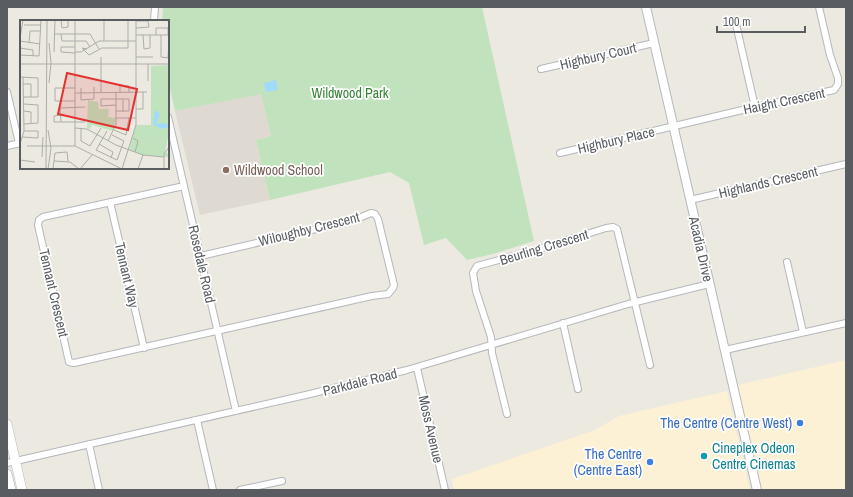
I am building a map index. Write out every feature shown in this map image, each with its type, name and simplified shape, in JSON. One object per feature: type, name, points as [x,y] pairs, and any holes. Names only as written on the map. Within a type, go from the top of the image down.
[{"type":"main road","points":[[7,424],[11,462],[22,490]]},
{"type":"main road","points":[[7,474],[11,490]]},
{"type":"street","points":[[154,20],[155,7]]},
{"type":"street","name":"Acadia Drive","points":[[646,7],[757,490]]},
{"type":"street","name":"Haight Crescent","points":[[673,127],[834,90],[838,84],[838,78],[830,55],[819,7]]},
{"type":"street","points":[[735,20],[755,107]]},
{"type":"street","name":"Highbury Court","points":[[541,69],[654,43]]},
{"type":"street","points":[[7,92],[20,143],[7,146]]},
{"type":"street","name":"Rosedale Road","points":[[169,122],[236,411]]},
{"type":"street","name":"Highbury Place","points":[[560,153],[673,127]]},
{"type":"street","name":"Highlands Crescent","points":[[690,200],[846,164]]},
{"type":"street","name":"Tennant Crescent","points":[[184,186],[43,217],[39,220],[38,225],[69,362],[74,363],[218,332]]},
{"type":"street","name":"Tennant Way","points":[[110,202],[144,348]]},
{"type":"street","name":"Wiloughby Crescent","points":[[201,256],[354,220],[370,213],[376,214],[378,219],[393,281],[393,288],[388,294],[372,296],[218,332]]},
{"type":"street","name":"Beurling Crescent","points":[[492,345],[476,291],[473,273],[477,266],[613,227],[619,232],[635,302]]},
{"type":"street","points":[[787,262],[803,332]]},
{"type":"street","name":"Parkdale Road","points":[[11,462],[416,368],[635,302],[709,284]]},
{"type":"street","points":[[635,302],[650,365]]},
{"type":"street","points":[[725,350],[846,322]]},
{"type":"street","points":[[563,323],[578,389]]},
{"type":"street","points":[[492,345],[507,414]]},
{"type":"street","name":"Moss Avenue","points":[[416,368],[445,490]]},
{"type":"street","points":[[197,420],[213,490]]},
{"type":"street","points":[[89,444],[99,490]]},
{"type":"street","points":[[240,490],[282,481]]},
{"type":"shaded area","name":"Wildwood School","points":[[261,93],[271,136],[256,140],[270,200],[200,215],[175,111]]},
{"type":"shaded area","name":"The Centre (Centre West)","points":[[846,360],[846,490],[757,490],[734,386]]},
{"type":"shaded area","points":[[727,391],[750,490],[454,490],[452,479],[595,430],[619,416]]},
{"type":"green space","name":"Wildwood Park","points":[[163,7],[482,7],[534,241],[493,254],[467,260],[446,238],[424,245],[409,183],[390,172],[270,200],[256,140],[271,136],[261,94],[175,111],[169,84],[169,20],[162,20]]},
{"type":"water","points":[[276,80],[278,90],[266,92],[264,83]]},
{"type":"place","name":"Wildwood School","points":[[226,170]]},
{"type":"place","name":"The Centre (Centre West)","points":[[800,423]]},
{"type":"place","name":"Cineplex Odeon Centre Cinemas","points":[[704,456]]},
{"type":"place","name":"The Centre (Centre East)","points":[[650,462]]}]
